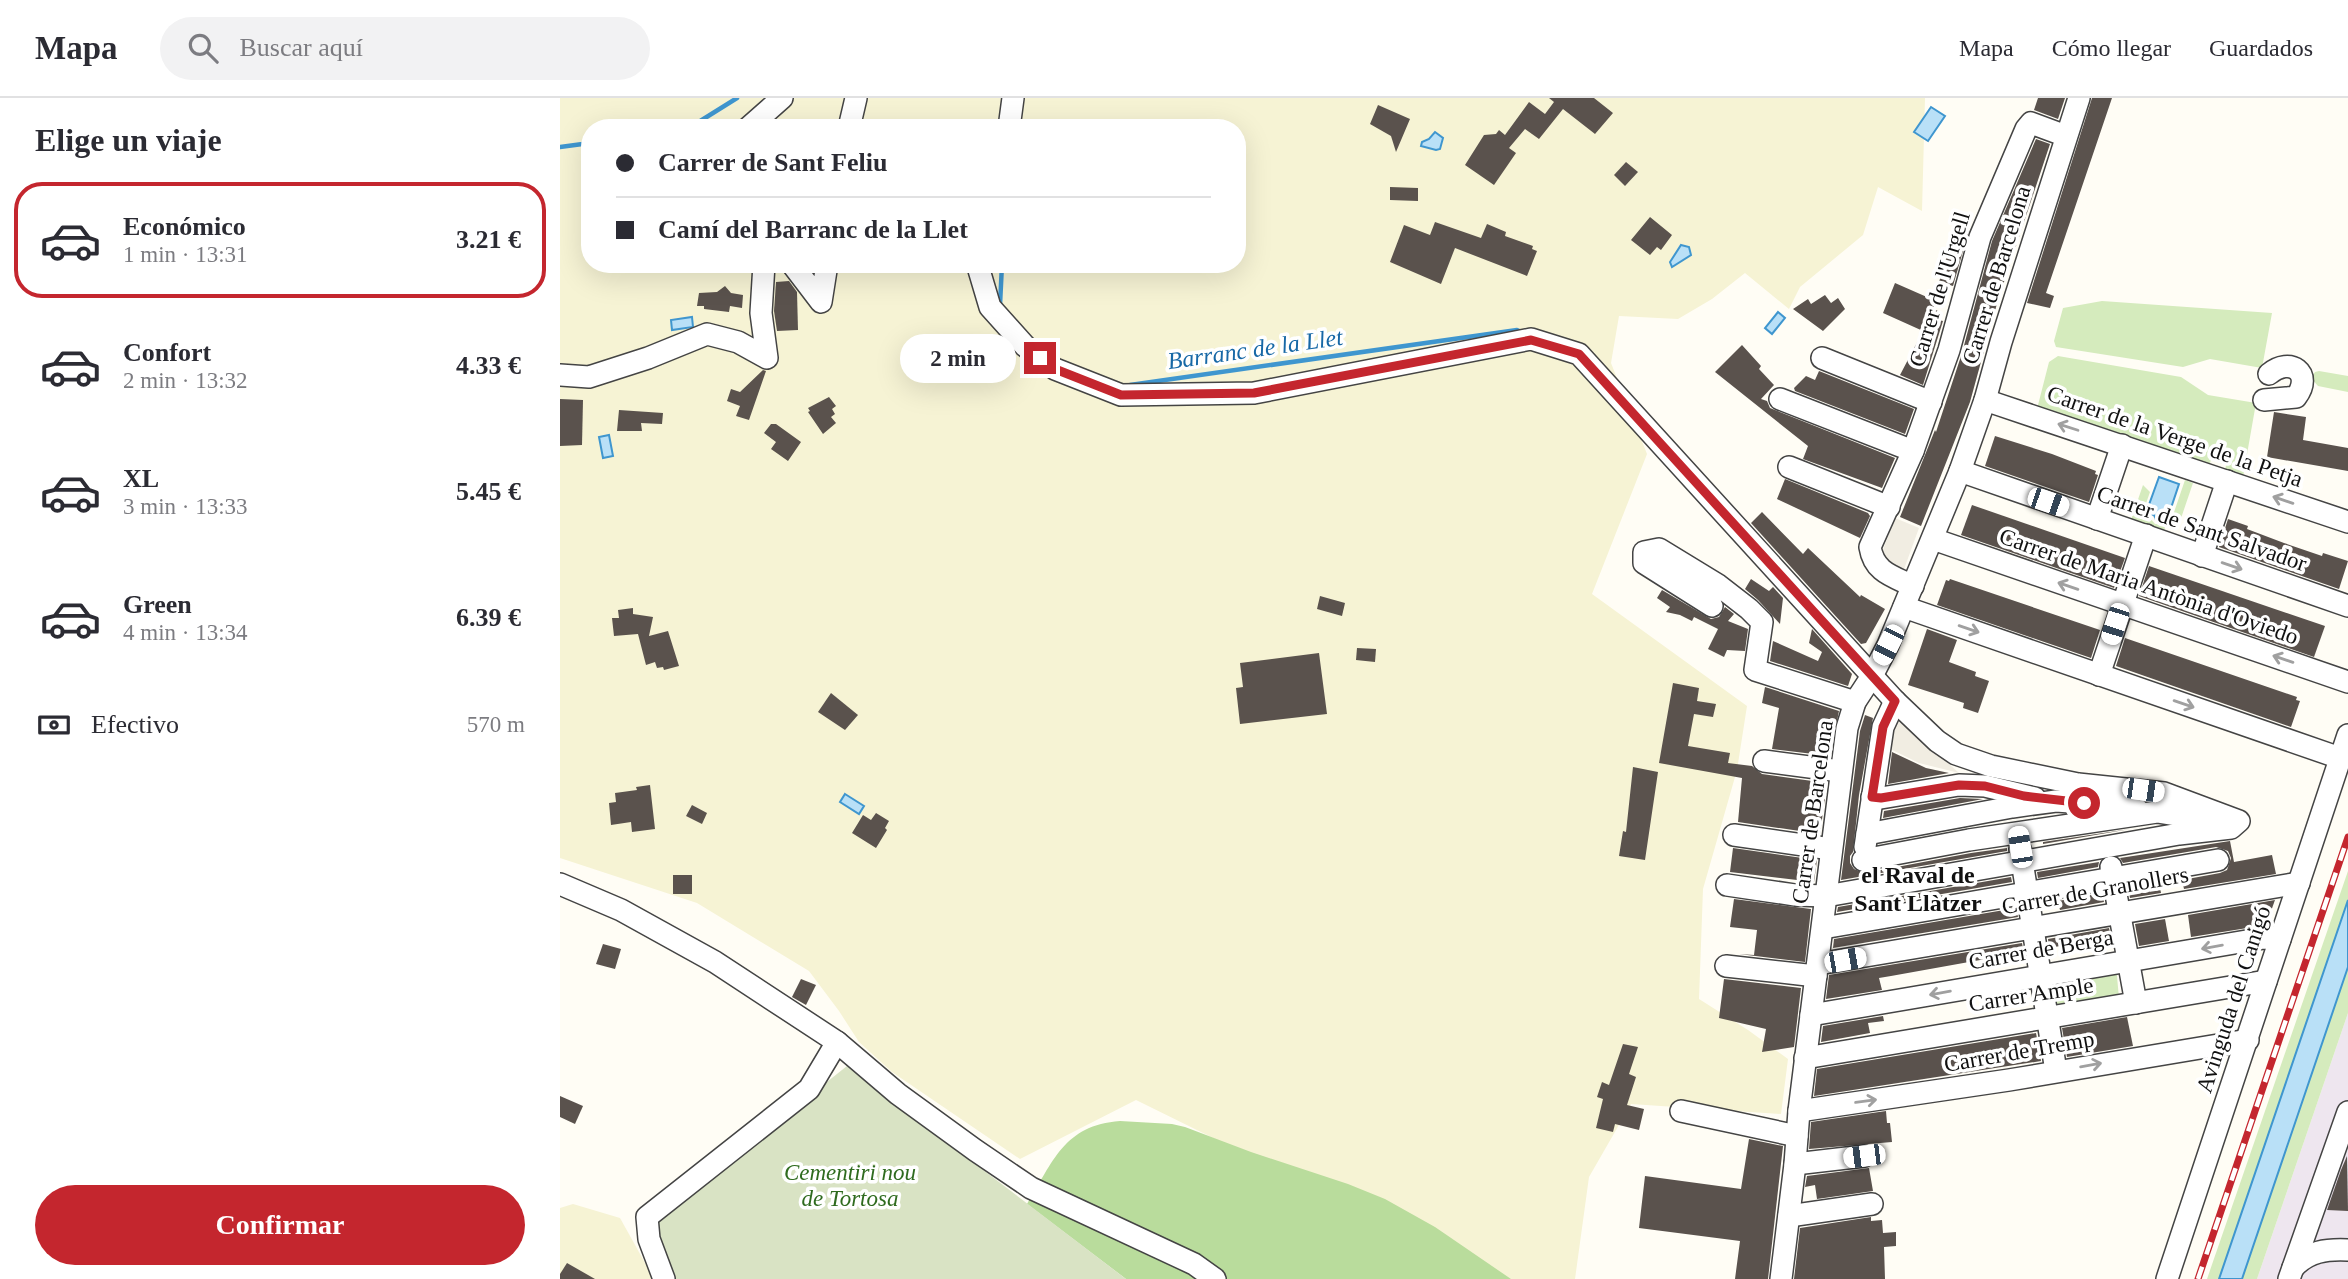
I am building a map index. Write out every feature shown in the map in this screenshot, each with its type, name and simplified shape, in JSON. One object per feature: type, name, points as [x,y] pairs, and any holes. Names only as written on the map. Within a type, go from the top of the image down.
[{"type":"street","points":[[758,119],[782,98]]},
{"type":"street","points":[[851,119],[856,98]]},
{"type":"street","points":[[1010,119],[1013,98]]},
{"type":"street","name":"Carrer de Barcelona","points":[[1781,1279],[1805,1058],[1847,728],[1855,702],[1872,676],[1904,607],[1960,471],[1986,400],[2001,342],[2078,98]]},
{"type":"street","name":"Carrer de l'Urgell","points":[[1913,586],[1881,570],[1872,559],[1870,547],[1913,451],[1949,350],[1980,237],[2026,129],[2031,123],[2066,136]]},
{"type":"street","points":[[560,375],[589,377],[648,358],[707,334],[738,342],[767,358],[761,313],[763,273]]},
{"type":"street","points":[[799,273],[821,302],[826,273]]},
{"type":"street","points":[[980,273],[990,307],[1025,346],[1055,369],[1121,395],[1254,393],[1531,340],[1579,354],[1895,701],[1937,741],[1956,754],[1991,766],[2078,784],[2164,793],[2239,821],[2231,828],[1826,896],[1795,895],[1727,885]]},
{"type":"street","points":[[1822,358],[1931,402]]},
{"type":"street","points":[[2264,400],[2296,397],[2301,390],[2302,382],[2296,369],[2289,365],[2280,366],[2269,374]]},
{"type":"street","points":[[1780,399],[1913,451]]},
{"type":"street","name":"Carrer de la Verge de la Petja","points":[[1986,400],[2348,522]]},
{"type":"street","points":[[2097,519],[2122,445]]},
{"type":"street","points":[[1788,467],[1889,507]]},
{"type":"street","name":"Carrer de Sant Salvador","points":[[1960,471],[2348,606]]},
{"type":"street","points":[[2202,556],[2227,481]]},
{"type":"street","points":[[2099,674],[2146,535]]},
{"type":"street","name":"Carrer de Maria Antònia d'Oviedo","points":[[1933,539],[2348,682]]},
{"type":"street","points":[[1712,606],[1644,563],[1644,552],[1660,549],[1749,608],[1762,622],[1755,670],[1855,702]]},
{"type":"street","points":[[1904,607],[2340,758]]},
{"type":"street","points":[[1860,891],[1883,727],[1895,701]]},
{"type":"street","name":"Avinguda del Canigó","points":[[2167,1279],[2348,736]]},
{"type":"street","points":[[1764,761],[1840,771]]},
{"type":"street","points":[[1872,797],[1881,798],[1959,785],[1985,786],[2056,801],[2112,804],[2151,813],[2176,815],[2214,830]]},
{"type":"street","points":[[1867,834],[2056,801]]},
{"type":"street","points":[[2012,807],[2056,1071]]},
{"type":"street","points":[[1863,860],[2151,813]]},
{"type":"street","points":[[2102,821],[2136,1003]]},
{"type":"street","points":[[1734,835],[1831,849]]},
{"type":"street","points":[[1823,928],[2218,860]]},
{"type":"street","name":"Carrer de Granollers","points":[[1726,966],[1817,970],[2032,928],[2298,883]]},
{"type":"street","points":[[560,884],[621,910],[715,961],[837,1042],[898,1094],[1031,1188],[1194,1264],[1215,1279]]},
{"type":"street","name":"Carrer de Berga","points":[[1811,1015],[2264,938],[2280,939]]},
{"type":"street","name":"Carrer Ample","points":[[1805,1058],[2266,981]]},
{"type":"street","name":"Carrer de Tremp","points":[[1799,1111],[2248,1040]]},
{"type":"street","points":[[664,1279],[649,1239],[647,1217],[809,1089],[837,1042]]},
{"type":"street","points":[[1681,1111],[1797,1136]]},
{"type":"street","points":[[2290,1274],[2348,1112]]},
{"type":"street","points":[[1795,1164],[1864,1156]]},
{"type":"street","points":[[1789,1216],[1872,1204]]},
{"type":"street","points":[[2311,1217],[2316,1239],[2339,1249]]},
{"type":"street","points":[[2290,1274],[2308,1255],[2339,1249]]},
{"type":"shaded area","points":[[560,98],[1925,98],[1922,211],[1878,187],[1863,235],[1800,287],[1789,309],[1745,273],[1712,299],[1678,319],[1619,316],[1611,363],[1647,454],[1592,594],[1747,706],[1737,770],[1703,889],[1699,999],[1788,1059],[1781,1114],[1631,1104],[1589,1177],[1575,1279],[1499,1279],[1136,1100],[1020,1159],[892,1072],[859,1042],[809,971],[697,903],[560,858]]},
{"type":"shaded area","points":[[1895,518],[1919,528],[1903,572],[1883,560],[1881,555]]},
{"type":"shaded area","points":[[1890,716],[1912,731],[1959,773],[1919,763],[1882,745]]},
{"type":"shaded area","points":[[2348,1013],[2348,1279],[2257,1279]]},
{"type":"shaded area","points":[[573,1204],[620,1218],[654,1279],[560,1279],[560,1208]]},
{"type":"green space","points":[[2102,301],[2272,313],[2262,368],[2210,359],[2183,367],[2056,347],[2054,341],[2063,308]]},
{"type":"green space","points":[[2058,356],[2181,377],[2208,395],[2256,403],[2243,477],[2225,471],[2226,465],[2211,460],[2209,466],[2037,409],[2049,362]]},
{"type":"green space","points":[[2319,371],[2348,376],[2348,392],[2318,386],[2311,378]]},
{"type":"green space","points":[[2185,480],[2193,483],[2177,530],[2171,528],[2170,524]]},
{"type":"green space","points":[[2143,485],[2150,492],[2142,515],[2155,524],[2166,524],[2164,531],[2131,520]]},
{"type":"green space","points":[[2348,871],[2348,900],[2219,1279],[2207,1279]]},
{"type":"green space","points":[[2116,966],[2119,998],[2047,1006],[2043,976]]},
{"type":"green space","points":[[2348,967],[2348,1013],[2257,1279],[2242,1279]]},
{"type":"green space","name":"Cementiri nou de Tortosa","points":[[847,1066],[1126,1279],[672,1279],[652,1221]]},
{"type":"green space","points":[[1120,1121],[1185,1127],[1348,1184],[1385,1199],[1435,1227],[1511,1279],[1126,1279],[1027,1204],[1053,1160],[1073,1138],[1101,1124]]},
{"type":"water","points":[[1931,107],[1945,116],[1928,141],[1914,132]]},
{"type":"water","points":[[1435,132],[1443,138],[1440,149],[1421,146],[1422,142]]},
{"type":"water","points":[[1681,245],[1689,247],[1691,255],[1672,267],[1670,262]]},
{"type":"water","points":[[1778,312],[1785,318],[1772,334],[1765,328]]},
{"type":"water","points":[[692,317],[693,327],[672,330],[671,320]]},
{"type":"water","points":[[609,435],[613,456],[603,458],[599,437]]},
{"type":"water","points":[[2159,477],[2179,484],[2167,520],[2156,520],[2154,515],[2146,513]]},
{"type":"water","points":[[845,794],[864,806],[859,814],[840,802]]},
{"type":"water","points":[[2348,900],[2348,967],[2242,1279],[2219,1279]]},
{"type":"building","points":[[1549,98],[1594,98],[1613,113],[1595,134],[1563,109],[1539,139],[1525,129],[1509,148],[1516,153],[1494,185],[1465,165],[1484,135],[1496,134],[1499,130],[1505,135],[1529,102],[1545,114],[1554,102]]},
{"type":"building","points":[[2038,98],[2065,98],[2058,119],[2034,110]]},
{"type":"building","points":[[2092,98],[2112,98],[2046,293],[2054,296],[2050,308],[2027,303]]},
{"type":"building","points":[[1378,105],[1410,119],[1396,152],[1391,136],[1370,124]]},
{"type":"building","points":[[2036,139],[2050,144],[1998,300],[1970,402],[1921,526],[1900,517],[1935,430],[1936,432],[1962,353],[1992,241]]},
{"type":"building","points":[[1626,162],[1638,172],[1625,186],[1614,175]]},
{"type":"building","points":[[1390,187],[1418,188],[1418,201],[1390,200]]},
{"type":"building","points":[[1650,217],[1672,235],[1661,250],[1657,247],[1650,255],[1631,240]]},
{"type":"building","points":[[1435,222],[1481,238],[1487,224],[1506,232],[1505,236],[1533,246],[1532,249],[1537,251],[1527,276],[1455,248],[1441,284],[1390,262],[1404,225],[1430,235]]},
{"type":"building","points":[[1956,226],[1969,230],[1953,286],[1939,282]]},
{"type":"building","points":[[789,281],[797,292],[798,330],[777,331],[774,311],[776,282]]},
{"type":"building","points":[[1895,283],[1936,301],[1933,309],[1938,311],[1935,319],[1943,321],[1923,385],[1900,375],[1923,331],[1883,313]]},
{"type":"building","points":[[725,286],[731,293],[743,295],[742,308],[730,306],[729,312],[697,306],[699,293],[717,292]]},
{"type":"building","points":[[1825,295],[1831,303],[1838,298],[1845,309],[1823,331],[1793,309],[1808,299],[1811,304]]},
{"type":"building","points":[[1742,345],[1774,385],[1761,399],[1767,401],[1770,408],[1895,458],[1882,488],[1803,459],[1808,446],[1715,372]]},
{"type":"building","points":[[763,370],[766,371],[749,420],[736,416],[740,406],[727,401],[731,389],[740,392]]},
{"type":"building","points":[[1819,371],[1914,409],[1905,434],[1795,391],[1794,388],[1806,376],[1815,380]]},
{"type":"building","points":[[829,397],[836,406],[832,409],[835,414],[831,417],[836,423],[823,434],[808,408]]},
{"type":"building","points":[[560,399],[583,400],[582,445],[560,446]]},
{"type":"building","points":[[619,410],[663,413],[662,424],[641,423],[642,431],[617,431]]},
{"type":"building","points":[[2274,412],[2306,417],[2303,440],[2348,448],[2348,471],[2267,457]]},
{"type":"building","points":[[771,424],[776,424],[801,442],[788,461],[771,449],[776,442],[764,433]]},
{"type":"building","points":[[1995,436],[2096,471],[2095,474],[2098,475],[2089,502],[1985,466]]},
{"type":"building","points":[[1785,479],[1868,513],[1870,516],[1860,538],[1777,499]]},
{"type":"building","points":[[1972,505],[2125,558],[2114,588],[1961,535]]},
{"type":"building","points":[[1762,512],[1803,554],[1808,548],[1860,597],[1861,595],[1885,609],[1866,643],[1861,644],[1751,523]]},
{"type":"building","points":[[2228,519],[2284,543],[2322,556],[2323,553],[2348,561],[2339,589],[2219,547]]},
{"type":"building","points":[[2149,566],[2325,626],[2314,657],[2139,596]]},
{"type":"building","points":[[1751,579],[1769,591],[1773,587],[1783,598],[1780,624],[1745,589]]},
{"type":"building","points":[[1950,579],[2100,630],[2091,658],[1937,605],[1946,580]]},
{"type":"building","points":[[1662,590],[1711,619],[1719,617],[1725,607],[1734,614],[1728,621],[1748,629],[1745,651],[1727,650],[1724,657],[1708,649],[1718,629],[1694,617],[1692,621],[1666,612],[1670,607],[1657,598]]},
{"type":"building","points":[[1320,596],[1345,603],[1342,616],[1317,609]]},
{"type":"building","points":[[633,608],[633,614],[653,617],[649,636],[668,631],[679,666],[664,670],[663,667],[657,668],[655,662],[646,665],[638,634],[614,636],[612,618],[619,618],[618,610]]},
{"type":"building","points":[[1812,629],[1852,674],[1848,686],[1770,661],[1773,641],[1818,661],[1822,652],[1809,643]]},
{"type":"building","points":[[1927,629],[1957,640],[1949,662],[1976,672],[1975,676],[1989,681],[1978,713],[1963,708],[1964,703],[1908,685]]},
{"type":"building","points":[[2125,638],[2297,697],[2296,700],[2300,701],[2291,727],[2116,666]]},
{"type":"building","points":[[1357,648],[1376,649],[1375,662],[1356,660]]},
{"type":"building","points":[[1319,653],[1327,714],[1240,724],[1236,688],[1243,687],[1240,663]]},
{"type":"building","points":[[1673,683],[1699,688],[1697,701],[1716,704],[1713,717],[1694,714],[1688,746],[1730,753],[1728,763],[1752,766],[1762,774],[1827,783],[1820,834],[1738,822],[1742,778],[1659,763]]},
{"type":"building","points":[[1765,687],[1839,711],[1830,756],[1772,749],[1779,708],[1762,703]]},
{"type":"building","points":[[831,693],[858,715],[845,730],[818,712]]},
{"type":"building","points":[[1865,715],[1873,718],[1859,795],[1853,852],[1850,856],[1854,869],[1865,873],[1971,853],[2007,848],[2007,851],[1841,880],[1860,731]]},
{"type":"building","points":[[1892,752],[1926,768],[1949,773],[1888,784]]},
{"type":"building","points":[[1633,767],[1658,772],[1645,860],[1619,856],[1623,831],[1626,832]]},
{"type":"building","points":[[650,785],[655,829],[632,832],[631,822],[611,825],[609,803],[616,802],[615,793]]},
{"type":"building","points":[[1960,798],[1983,799],[1883,818],[1884,811]]},
{"type":"building","points":[[692,805],[707,813],[702,824],[686,816]]},
{"type":"building","points":[[876,813],[889,821],[885,828],[887,830],[876,848],[852,833],[863,815],[871,820]]},
{"type":"building","points":[[2130,829],[2043,844],[2043,842]]},
{"type":"building","points":[[2230,841],[2234,862],[2272,855],[2276,874],[2184,889],[2182,880],[2227,870],[2231,858],[2228,851],[2216,847],[2123,863],[2120,858]]},
{"type":"building","points":[[1733,848],[1817,860],[1814,882],[1730,872]]},
{"type":"building","points":[[2099,862],[2098,867],[2038,878],[2037,872]]},
{"type":"building","points":[[673,875],[692,875],[692,894],[673,894]]},
{"type":"building","points":[[2011,877],[2012,882],[1837,912],[1838,907]]},
{"type":"building","points":[[2159,883],[2161,893],[2130,898],[2128,889]]},
{"type":"building","points":[[2102,893],[2104,902],[2060,910],[2058,901]]},
{"type":"building","points":[[1734,899],[1811,909],[1805,962],[1739,954],[1754,955],[1757,930],[1730,927]]},
{"type":"building","points":[[2275,900],[2266,925],[2191,937],[2188,915]]},
{"type":"building","points":[[2016,908],[2018,917],[1833,948],[1834,939]]},
{"type":"building","points":[[2165,919],[2169,941],[2139,946],[2135,924]]},
{"type":"building","points":[[2109,928],[2111,937],[2049,948],[2048,939]]},
{"type":"building","points":[[2022,943],[2025,960],[2009,962],[2008,955],[1879,978],[1882,990],[1826,999],[1829,975]]},
{"type":"building","points":[[603,944],[621,949],[615,969],[596,964]]},
{"type":"building","points":[[801,979],[816,985],[806,1005],[792,997]]},
{"type":"building","points":[[1724,979],[1801,988],[1794,1047],[1762,1052],[1766,1029],[1719,1018]]},
{"type":"building","points":[[1883,1016],[1884,1021],[1868,1023],[1870,1033],[1821,1042],[1823,1026]]},
{"type":"building","points":[[2127,1017],[2133,1046],[2067,1057],[2062,1028]]},
{"type":"building","points":[[2036,1033],[2041,1061],[1814,1096],[1817,1069]]},
{"type":"building","points":[[1623,1044],[1638,1047],[1629,1074],[1636,1077],[1627,1105],[1644,1109],[1639,1130],[1615,1124],[1613,1132],[1596,1128],[1603,1099],[1597,1097],[1602,1082],[1609,1085]]},
{"type":"building","points":[[560,1096],[583,1106],[575,1124],[560,1117]]},
{"type":"building","points":[[1886,1111],[1892,1142],[1809,1149],[1811,1122]]},
{"type":"building","points":[[1749,1139],[1783,1146],[1768,1279],[1735,1279],[1740,1241],[1639,1228],[1645,1176],[1741,1189]]},
{"type":"building","points":[[2347,1156],[2348,1211],[2327,1210],[2341,1170]]},
{"type":"building","points":[[1869,1168],[1873,1191],[1817,1199],[1815,1185],[1805,1187],[1807,1176]]},
{"type":"building","points":[[1871,1217],[1871,1221],[1882,1220],[1883,1233],[1896,1232],[1896,1246],[1884,1247],[1885,1279],[1794,1279],[1800,1228]]},
{"type":"building","points":[[567,1263],[595,1279],[560,1279]]},
{"type":"waterway","name":"Barranc de la Llet","points":[[703,119],[737,98]]},
{"type":"waterway","name":"Barranc de la Llet","points":[[560,147],[581,144]]},
{"type":"waterway","name":"Barranc de la Llet","points":[[1000,305],[1002,273]]},
{"type":"waterway","name":"Barranc de la Llet","points":[[1130,385],[1517,330],[1523,333]]},
{"type":"railway","points":[[2198,1279],[2348,837]]},
{"type":"district","name":"el Raval de Sant Llàtzer","points":[[1918,889]]},
{"type":"route","points":[[1040,358],[1055,369],[1121,395],[1254,393],[1531,340],[1579,354],[1895,701],[1883,727],[1872,797],[1881,798],[1959,785],[1985,786],[2024,796],[2084,803]]}]
